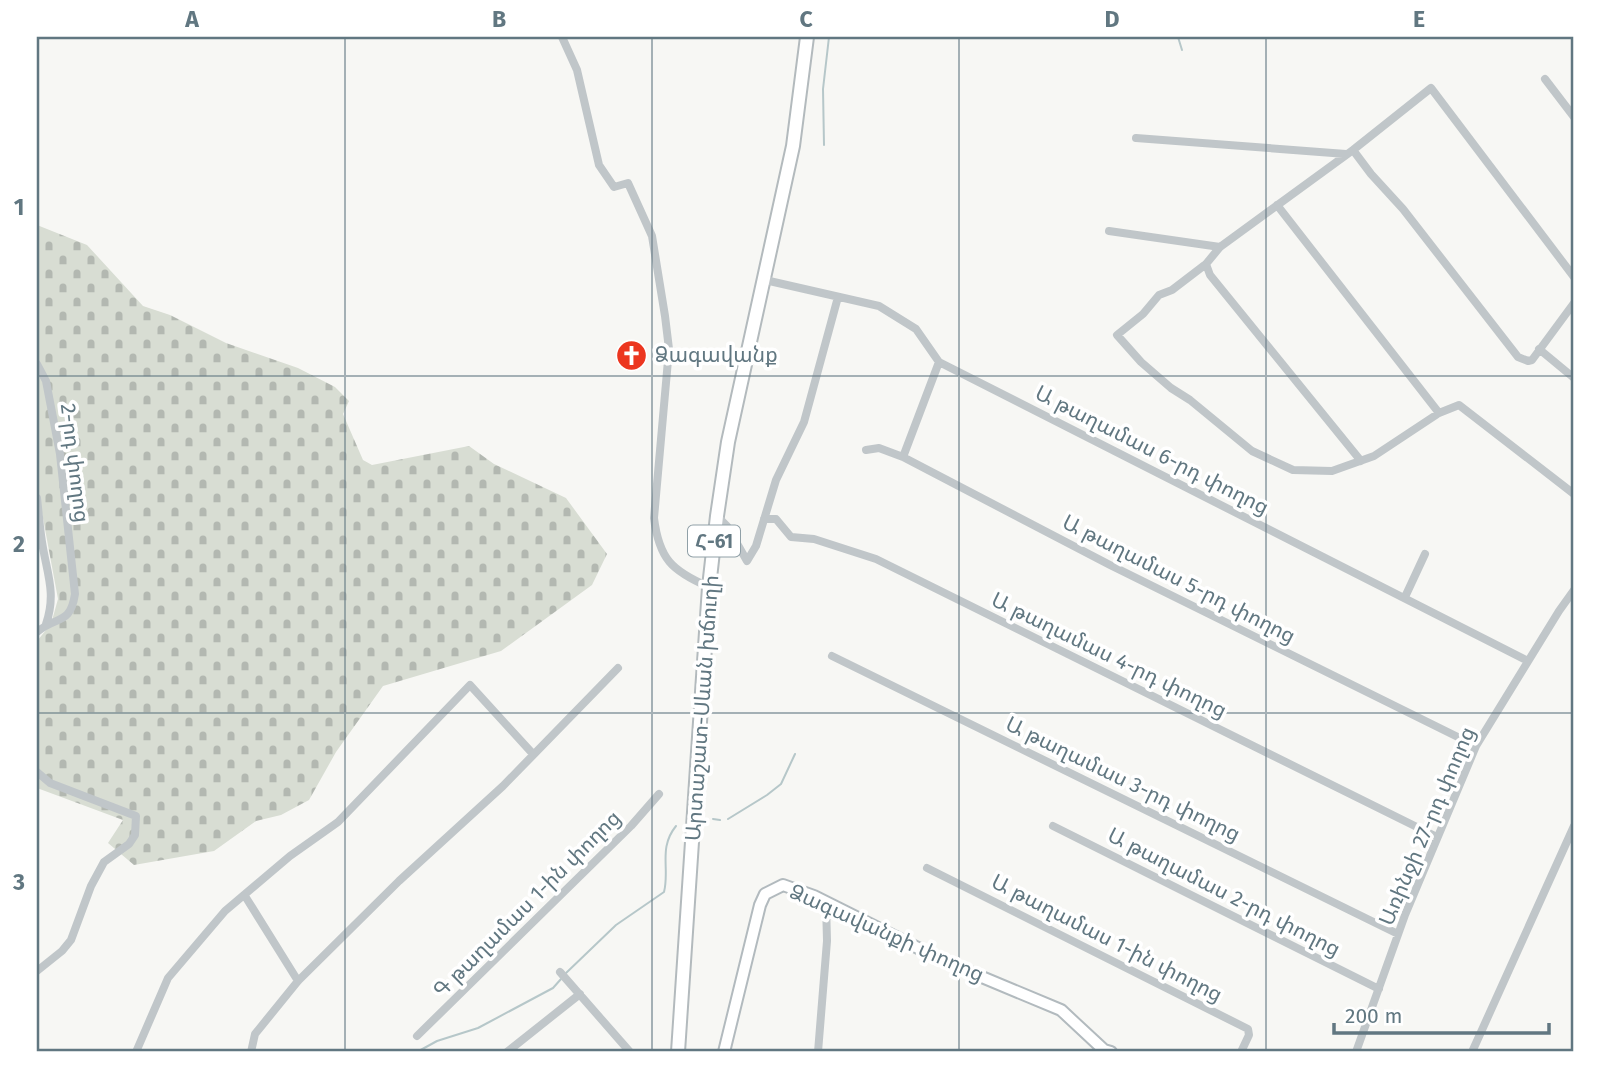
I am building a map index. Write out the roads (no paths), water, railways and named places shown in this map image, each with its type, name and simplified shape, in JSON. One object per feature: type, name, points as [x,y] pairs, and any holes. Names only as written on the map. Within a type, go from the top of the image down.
[{"type":"main road","name":"Արտաշատ-Սևան խճուղի","points":[[678,1052],[709,587],[717,516],[728,442],[793,146],[807,37]]},
{"type":"street","points":[[562,37],[577,70],[599,165],[614,187],[628,183],[652,236],[666,316],[668,349],[654,518],[657,542],[667,560],[691,579],[709,587]]},
{"type":"street","points":[[1545,79],[1574,117]]},
{"type":"street","points":[[1574,277],[1431,88],[1220,247],[1206,264],[1172,290],[1159,295],[1143,314],[1117,335],[1141,362],[1171,388],[1190,400],[1252,451],[1293,470],[1332,471],[1374,456],[1438,413],[1459,405],[1574,494]]},
{"type":"street","points":[[1136,138],[1349,152],[1404,209],[1518,357],[1528,362],[1574,303]]},
{"type":"street","points":[[1277,205],[1438,413]]},
{"type":"street","points":[[1109,231],[1220,247]]},
{"type":"street","points":[[1206,264],[1210,275],[1361,461]]},
{"type":"street","name":"Ա թաղամաս 6-րդ փողոց","points":[[765,280],[878,306],[916,329],[939,362],[1528,661]]},
{"type":"street","points":[[717,516],[727,526],[747,561],[756,546],[776,480],[803,422],[838,297]]},
{"type":"street","points":[[1539,349],[1574,378]]},
{"type":"street","points":[[903,457],[939,362]]},
{"type":"street","name":"2-րդ փողոց","points":[[37,364],[46,381],[60,454],[75,594],[73,608],[67,617],[46,624],[37,632]]},
{"type":"street","name":"Ա թաղամաս 5-րդ փողոց","points":[[866,450],[879,448],[903,457],[1122,571],[1476,746]]},
{"type":"street","points":[[37,498],[52,592],[52,607],[46,624]]},
{"type":"street","name":"Ա թաղամաս 4-րդ փողոց","points":[[764,519],[776,519],[791,537],[814,539],[876,559],[1437,837]]},
{"type":"street","points":[[1405,597],[1425,554]]},
{"type":"street","name":"Առինջի 27-րդ փողոց","points":[[1356,1052],[1398,934],[1476,746],[1574,590]]},
{"type":"street","name":"Ա թաղամաս 3-րդ փողոց","points":[[832,656],[1398,934]]},
{"type":"street","points":[[251,1052],[255,1034],[298,981],[399,881],[503,786],[618,667]]},
{"type":"street","points":[[136,1052],[168,978],[225,911],[246,896],[290,856],[338,822],[470,685],[533,754]]},
{"type":"street","points":[[37,772],[50,783],[136,816],[135,835],[129,844],[104,862],[91,886],[71,940],[37,971]]},
{"type":"street","name":"Գ թաղամաս 1-ին փողոց","points":[[417,1037],[631,826],[659,794]]},
{"type":"street","name":"Ա թաղամաս 2-րդ փողոց","points":[[1053,826],[1379,989]]},
{"type":"street","points":[[1472,1052],[1574,826]]},
{"type":"street","name":"Ա թաղամաս 1-ին փողոց","points":[[927,868],[1248,1029],[1249,1035],[1241,1052]]},
{"type":"street","name":"Ձագավանքի փողոց","points":[[724,1052],[760,905],[765,894],[775,887],[791,887],[946,962],[1061,1010],[1104,1051],[1111,1052]]},
{"type":"street","points":[[246,896],[298,981]]},
{"type":"street","points":[[818,1052],[827,941],[826,903]]},
{"type":"street","points":[[560,972],[630,1052]]},
{"type":"street","points":[[507,1052],[580,994]]},
{"type":"waterway","points":[[824,145],[823,89],[829,37]]},
{"type":"waterway","points":[[1178,37],[1182,50]]},
{"type":"waterway","points":[[728,819],[781,784],[795,754]]},
{"type":"waterway","points":[[713,819],[720,820]]},
{"type":"waterway","points":[[565,974],[616,925],[664,892],[667,842],[676,826]]},
{"type":"waterway","points":[[417,1052],[437,1041],[478,1028],[553,988],[561,979]]},
{"type":"place","name":"Ձագավանք","points":[[632,355]]}]
